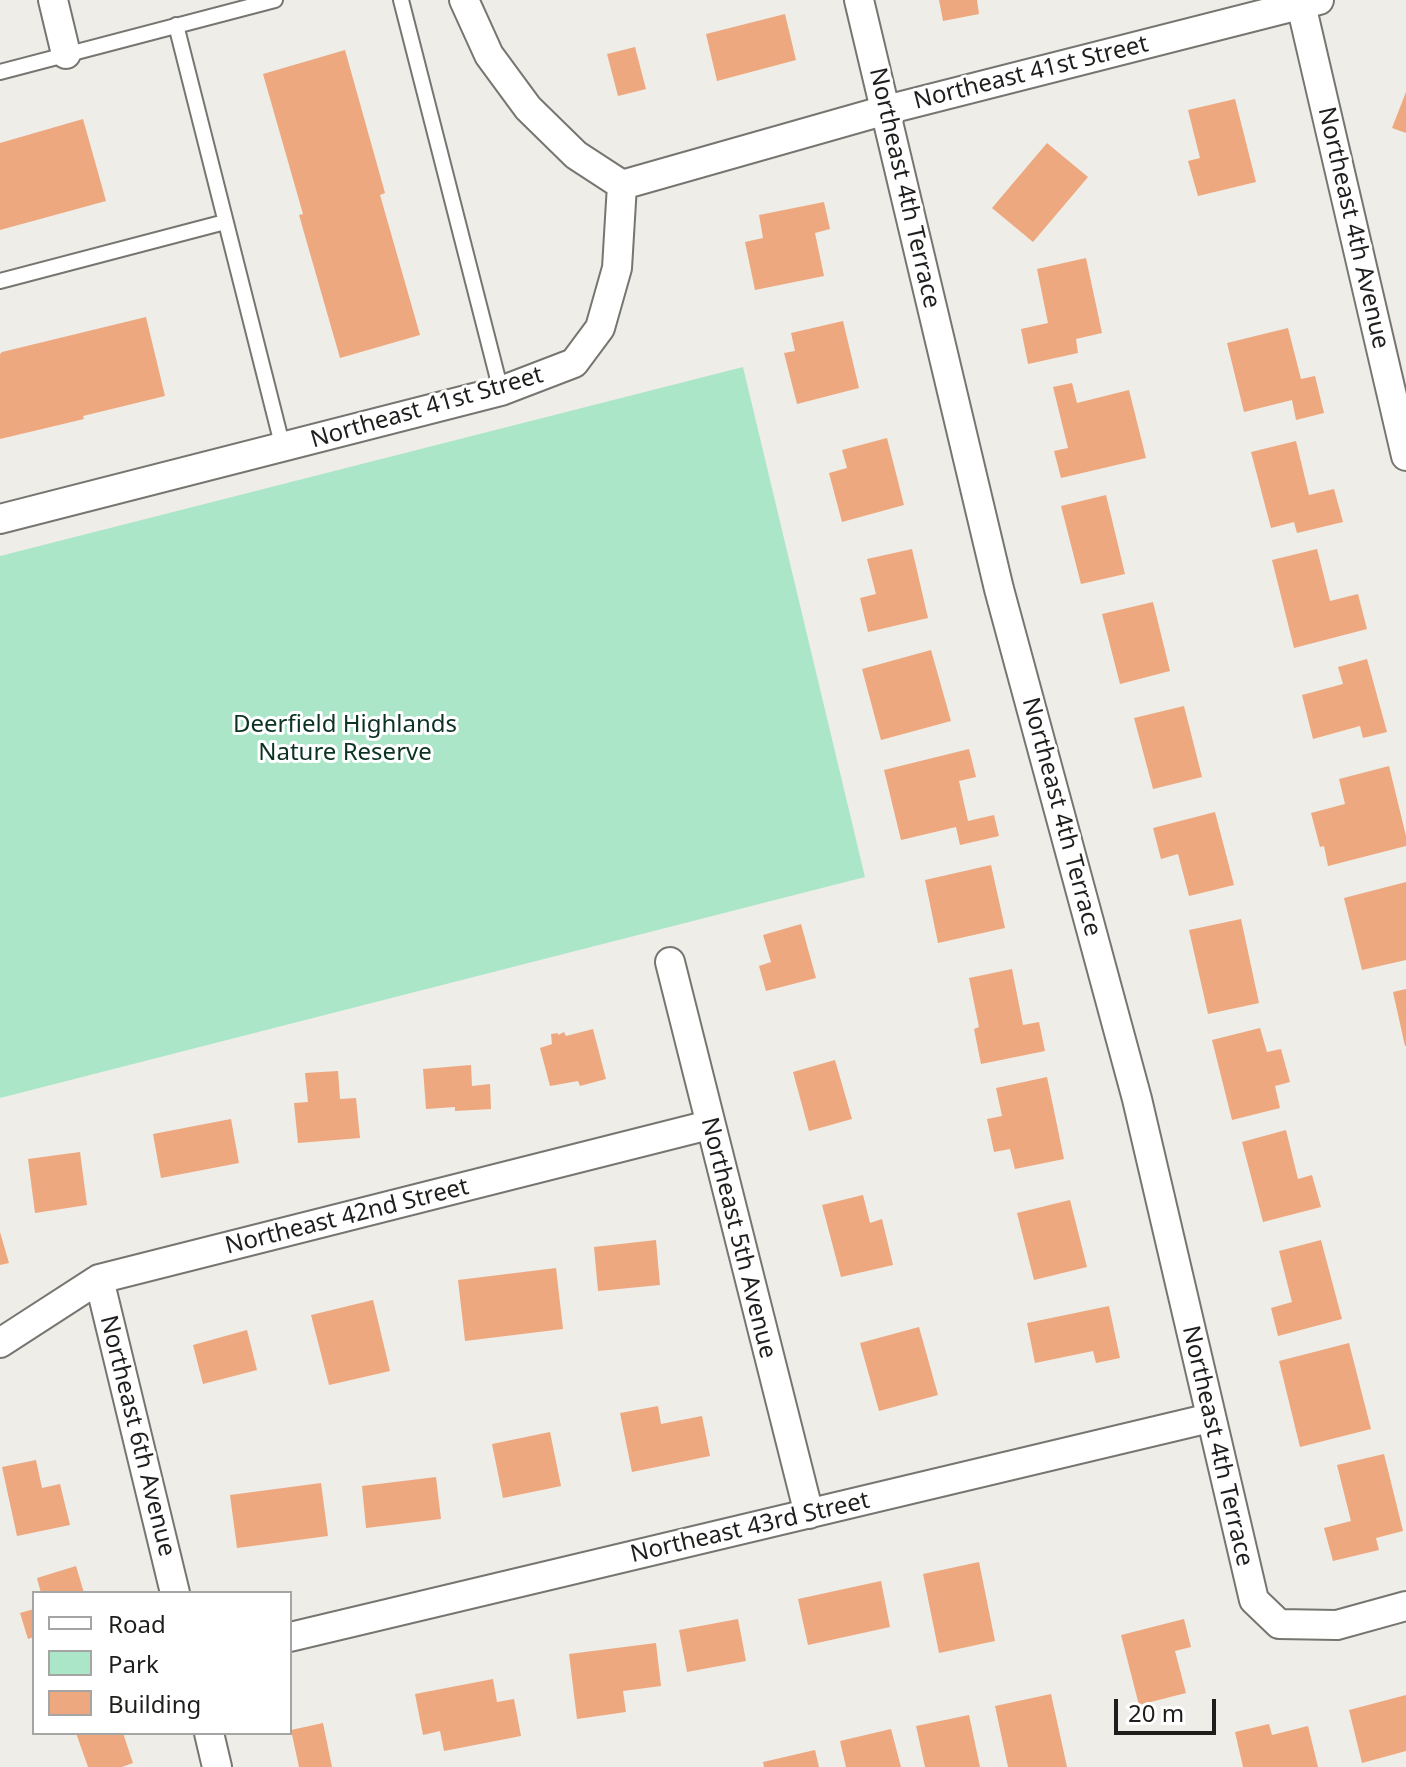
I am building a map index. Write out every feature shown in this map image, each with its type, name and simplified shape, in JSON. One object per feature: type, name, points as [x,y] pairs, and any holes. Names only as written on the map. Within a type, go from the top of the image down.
[{"type":"street","points":[[53,0],[66,54]]},
{"type":"street","points":[[464,0],[489,55],[528,108],[576,155],[622,185]]},
{"type":"street","name":"Northeast 4th Terrace","points":[[859,0],[999,589],[1137,1099],[1254,1600],[1279,1624],[1337,1625],[1406,1606]]},
{"type":"street","name":"Northeast 41st Street","points":[[0,519],[501,391],[574,363],[600,328],[617,268],[622,185],[886,110],[1307,2]]},
{"type":"street","name":"Northeast 4th Avenue","points":[[1307,2],[1406,456]]},
{"type":"street","name":"Northeast 5th Avenue","points":[[670,962],[809,1514]]},
{"type":"street","name":"Northeast 42nd Street","points":[[0,1343],[99,1279],[709,1125]]},
{"type":"street","name":"Northeast 6th Avenue","points":[[99,1279],[175,1591]]},
{"type":"street","name":"Northeast 43rd Street","points":[[292,1637],[1210,1418]]},
{"type":"street","points":[[209,1735],[217,1767]]},
{"type":"lane","points":[[0,72],[275,0]]},
{"type":"lane","points":[[401,0],[501,391]]},
{"type":"lane","points":[[176,25],[283,448]]},
{"type":"lane","points":[[0,281],[225,222]]},
{"type":"green space","name":"Deerfield Highlands Nature Reserve","points":[[743,367],[865,877],[0,1098],[0,556]]},
{"type":"building","points":[[939,0],[977,0],[979,14],[943,21]]},
{"type":"building","points":[[785,14],[796,60],[717,81],[706,34]]},
{"type":"building","points":[[635,47],[646,89],[618,96],[607,54]]},
{"type":"building","points":[[345,50],[385,193],[380,195],[420,335],[340,358],[263,74]]},
{"type":"building","points":[[1406,92],[1406,133],[1392,128]]},
{"type":"building","points":[[1235,99],[1256,182],[1198,196],[1188,161],[1200,158],[1188,110]]},
{"type":"building","points":[[83,119],[106,201],[0,230],[0,143]]},
{"type":"building","points":[[1047,143],[1088,177],[1033,242],[992,208]]},
{"type":"building","points":[[824,202],[830,229],[815,233],[824,276],[755,290],[745,242],[763,238],[759,215]]},
{"type":"building","points":[[1086,258],[1102,333],[1076,339],[1078,353],[1028,364],[1021,329],[1048,323],[1037,269]]},
{"type":"building","points":[[146,317],[165,396],[0,439],[2,352]]},
{"type":"building","points":[[843,321],[859,388],[797,404],[784,353],[795,351],[791,333]]},
{"type":"building","points":[[1288,328],[1301,379],[1315,376],[1324,413],[1296,420],[1292,400],[1244,412],[1227,343]]},
{"type":"building","points":[[1072,383],[1077,403],[1129,390],[1146,458],[1061,478],[1054,451],[1068,448],[1053,387]]},
{"type":"building","points":[[887,438],[904,505],[842,522],[829,473],[847,468],[842,450]]},
{"type":"building","points":[[1296,441],[1309,495],[1334,489],[1343,522],[1297,533],[1294,522],[1271,528],[1251,452]]},
{"type":"building","points":[[1106,495],[1125,574],[1081,584],[1061,506]]},
{"type":"building","points":[[912,549],[928,618],[868,632],[860,598],[876,594],[867,559]]},
{"type":"building","points":[[1317,549],[1330,601],[1358,594],[1367,629],[1294,648],[1272,560]]},
{"type":"building","points":[[1153,602],[1170,671],[1120,684],[1102,614]]},
{"type":"building","points":[[931,650],[951,721],[881,740],[862,669]]},
{"type":"building","points":[[1367,659],[1387,732],[1363,738],[1360,726],[1313,739],[1302,695],[1343,684],[1338,667]]},
{"type":"building","points":[[1184,706],[1202,777],[1153,789],[1134,718]]},
{"type":"building","points":[[969,749],[976,777],[959,781],[968,821],[994,815],[999,836],[960,845],[956,827],[901,840],[884,770]]},
{"type":"building","points":[[1389,766],[1406,846],[1328,866],[1311,813],[1345,804],[1339,779]]},
{"type":"building","points":[[1215,812],[1234,885],[1189,896],[1178,854],[1161,859],[1153,828]]},
{"type":"building","points":[[991,865],[1005,928],[938,943],[925,880]]},
{"type":"building","points":[[1406,882],[1406,960],[1362,970],[1344,898]]},
{"type":"building","points":[[1241,919],[1259,1003],[1208,1014],[1189,930]]},
{"type":"building","points":[[801,924],[816,978],[766,991],[759,966],[771,962],[763,935]]},
{"type":"building","points":[[1012,969],[1023,1025],[1039,1022],[1045,1051],[981,1064],[974,1029],[979,1027],[969,978]]},
{"type":"building","points":[[1406,989],[1406,1046],[1405,1046],[1393,992]]},
{"type":"building","points":[[1260,1028],[1267,1052],[1281,1049],[1290,1082],[1275,1086],[1280,1108],[1232,1120],[1212,1040]]},
{"type":"building","points":[[593,1029],[606,1079],[580,1086],[578,1081],[550,1086],[540,1048],[552,1044],[551,1034],[564,1032],[566,1036]]},
{"type":"building","points":[[835,1060],[852,1119],[809,1131],[793,1072]]},
{"type":"building","points":[[471,1065],[472,1086],[490,1084],[491,1109],[426,1109],[423,1069]]},
{"type":"building","points":[[338,1071],[340,1099],[356,1098],[360,1138],[298,1143],[294,1103],[308,1102],[305,1073]]},
{"type":"building","points":[[1047,1077],[1064,1159],[1015,1169],[1010,1149],[994,1152],[987,1119],[1002,1116],[996,1088]]},
{"type":"building","points":[[231,1119],[239,1163],[161,1178],[153,1134]]},
{"type":"building","points":[[1286,1130],[1298,1179],[1312,1175],[1321,1207],[1263,1222],[1242,1142]]},
{"type":"building","points":[[80,1152],[87,1205],[35,1213],[28,1159]]},
{"type":"building","points":[[863,1195],[870,1223],[882,1219],[893,1265],[841,1277],[822,1205]]},
{"type":"building","points":[[1070,1200],[1087,1267],[1034,1280],[1017,1213]]},
{"type":"building","points":[[0,1232],[9,1263],[0,1265]]},
{"type":"building","points":[[656,1240],[660,1285],[598,1291],[594,1247]]},
{"type":"building","points":[[1321,1240],[1342,1319],[1278,1336],[1271,1308],[1292,1302],[1279,1251]]},
{"type":"building","points":[[556,1268],[563,1329],[465,1341],[458,1280]]},
{"type":"building","points":[[373,1300],[390,1371],[329,1385],[311,1315]]},
{"type":"building","points":[[1109,1306],[1120,1358],[1096,1363],[1093,1351],[1035,1363],[1027,1323]]},
{"type":"building","points":[[919,1327],[938,1395],[879,1411],[860,1343]]},
{"type":"building","points":[[247,1330],[257,1370],[203,1384],[193,1345]]},
{"type":"building","points":[[1349,1343],[1371,1429],[1300,1447],[1279,1361]]},
{"type":"building","points":[[658,1406],[661,1424],[702,1416],[710,1456],[632,1472],[620,1413]]},
{"type":"building","points":[[550,1432],[561,1486],[503,1498],[492,1444]]},
{"type":"building","points":[[1384,1454],[1403,1531],[1376,1538],[1379,1550],[1333,1561],[1324,1528],[1351,1521],[1337,1465]]},
{"type":"building","points":[[36,1460],[42,1488],[60,1484],[70,1525],[17,1536],[2,1467]]},
{"type":"building","points":[[436,1477],[441,1519],[366,1528],[362,1486]]},
{"type":"building","points":[[321,1483],[328,1536],[237,1548],[230,1495]]},
{"type":"building","points":[[979,1562],[995,1641],[939,1653],[923,1574]]},
{"type":"building","points":[[76,1566],[83,1591],[40,1591],[37,1578]]},
{"type":"building","points":[[881,1581],[890,1627],[808,1645],[798,1599]]},
{"type":"building","points":[[32,1610],[32,1638],[28,1639],[20,1613]]},
{"type":"building","points":[[738,1619],[746,1661],[687,1672],[679,1630]]},
{"type":"building","points":[[1184,1619],[1191,1647],[1175,1651],[1186,1693],[1139,1705],[1121,1635]]},
{"type":"building","points":[[656,1643],[661,1686],[623,1691],[626,1712],[577,1719],[569,1654]]},
{"type":"building","points":[[493,1679],[497,1702],[514,1699],[521,1736],[444,1751],[440,1731],[423,1735],[415,1694]]},
{"type":"building","points":[[1051,1694],[1067,1767],[1008,1767],[995,1706]]},
{"type":"building","points":[[1406,1695],[1406,1751],[1362,1763],[1349,1710]]},
{"type":"building","points":[[969,1715],[980,1767],[925,1767],[916,1726]]},
{"type":"building","points":[[323,1723],[332,1767],[299,1767],[292,1730]]},
{"type":"building","points":[[1269,1724],[1272,1735],[1308,1726],[1318,1767],[1243,1767],[1235,1732]]},
{"type":"building","points":[[891,1729],[901,1767],[846,1767],[840,1741]]},
{"type":"building","points":[[77,1735],[124,1735],[133,1763],[122,1767],[88,1767]]},
{"type":"building","points":[[815,1750],[819,1767],[764,1767],[763,1762]]}]
